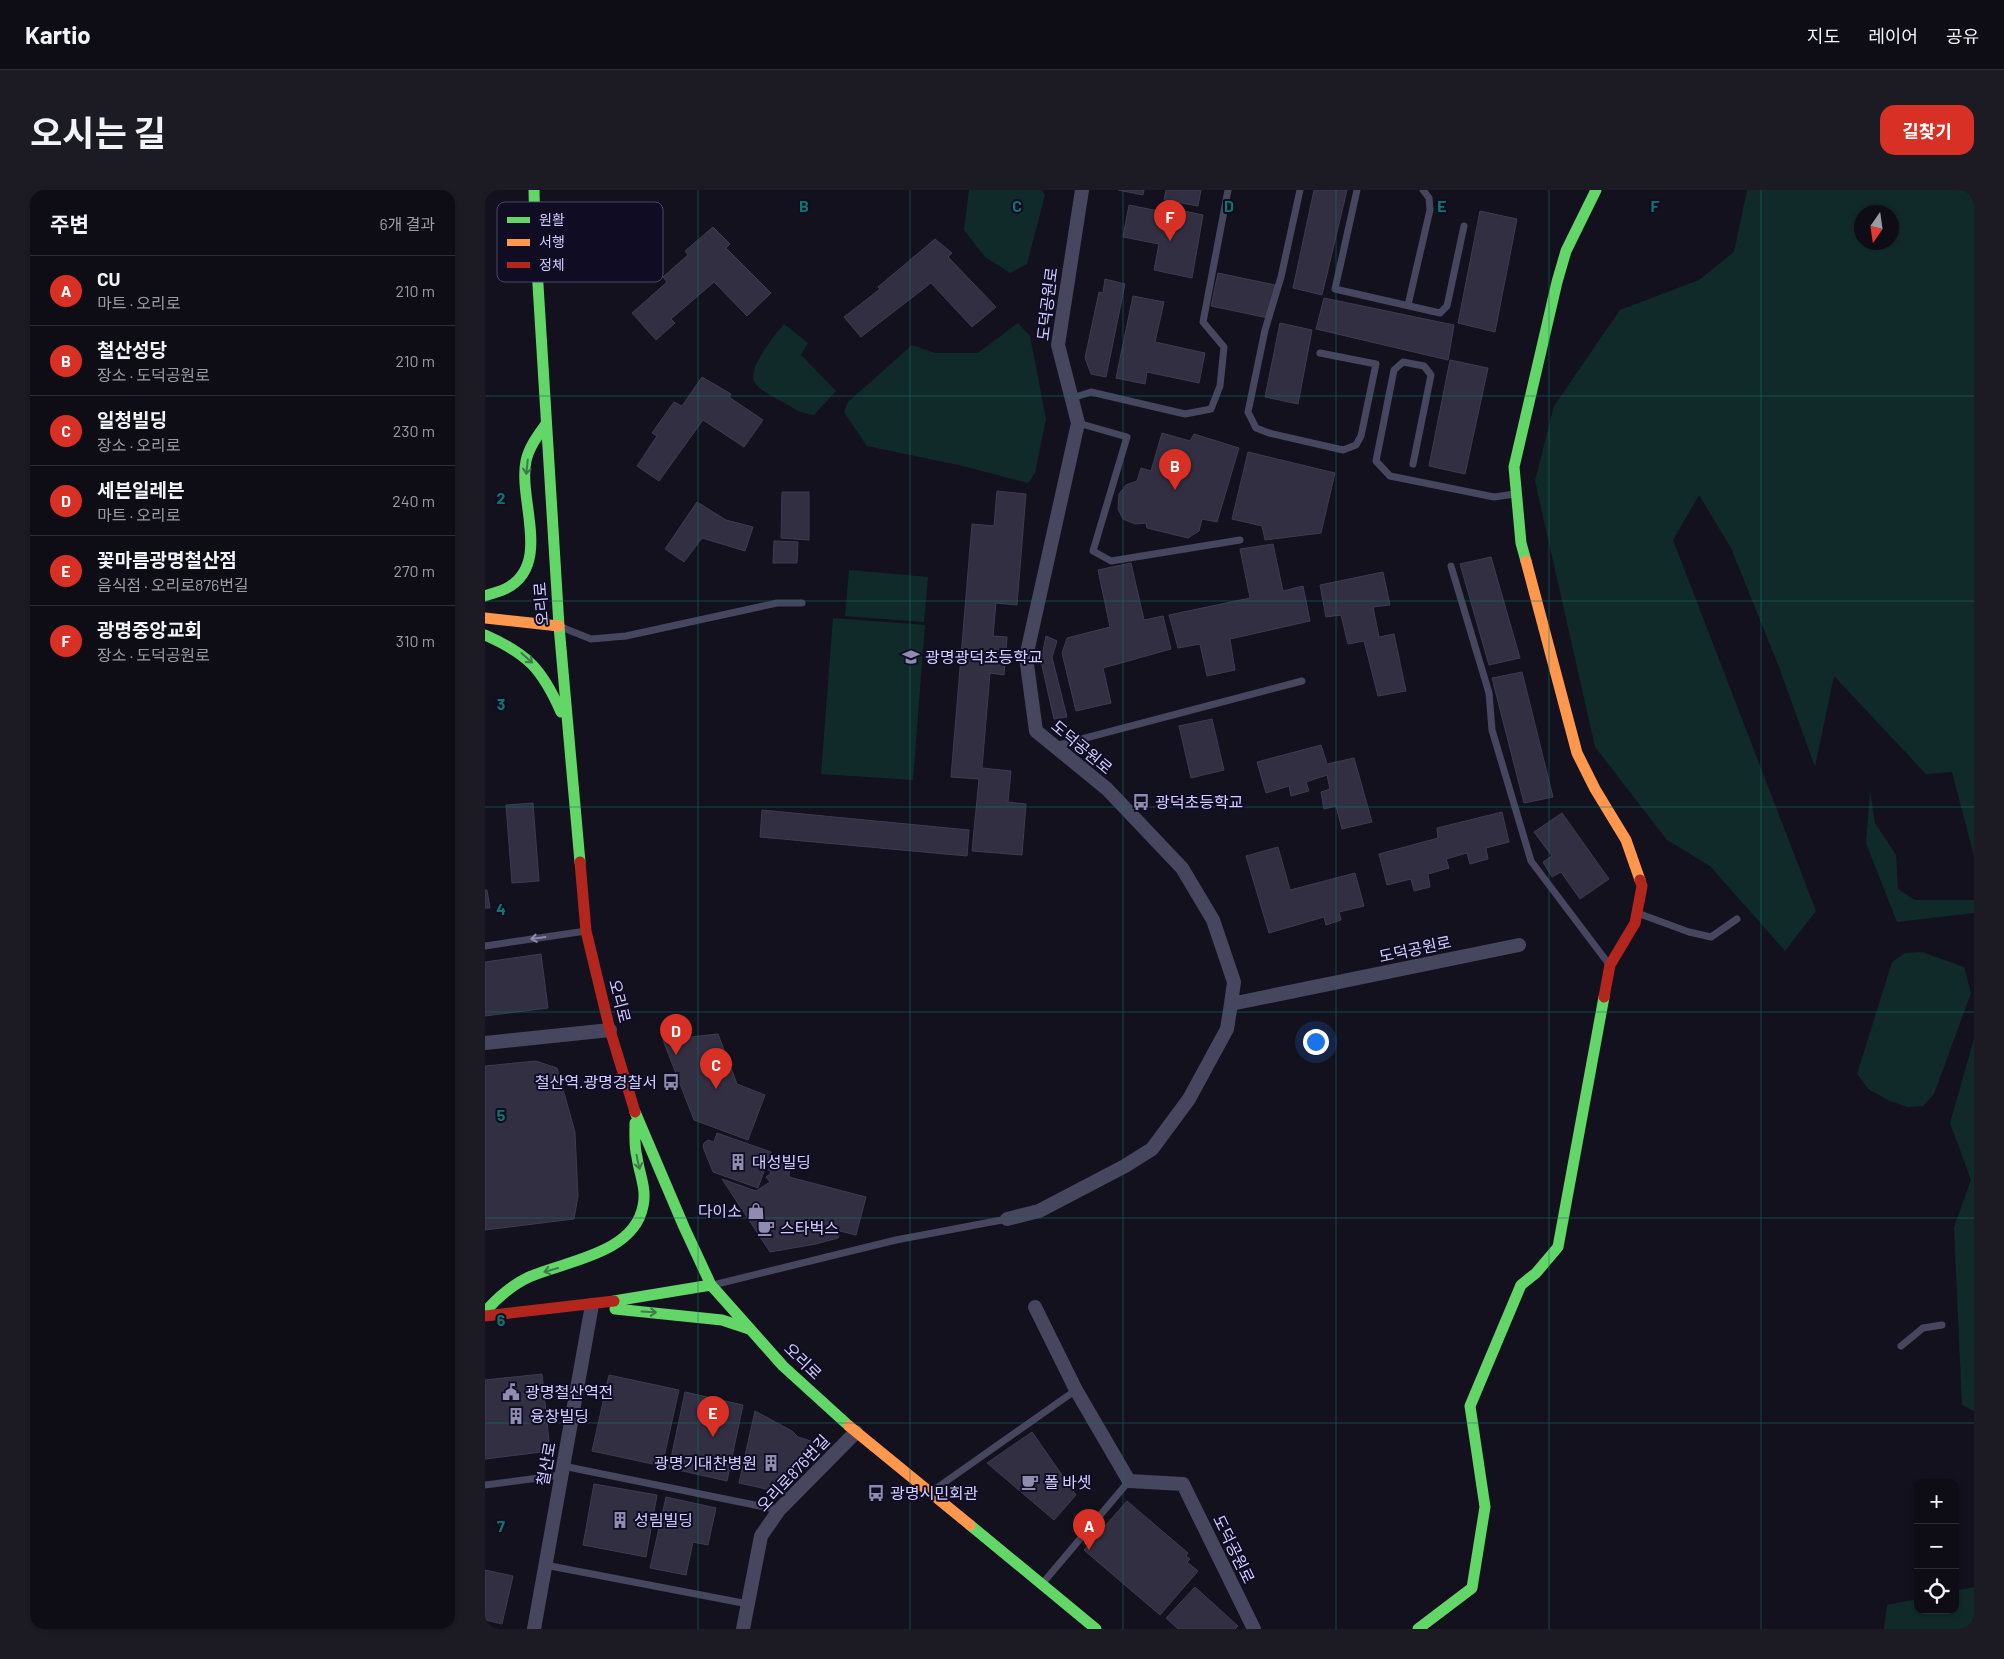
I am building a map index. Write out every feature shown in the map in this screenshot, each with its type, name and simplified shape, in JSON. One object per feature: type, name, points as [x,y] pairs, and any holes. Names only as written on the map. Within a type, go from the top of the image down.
[{"type":"main road","points":[[1418,1629],[1472,1588],[1485,1507],[1470,1406],[1521,1285],[1536,1273],[1558,1247],[1610,965],[1635,923],[1642,886],[1626,840],[1595,789],[1577,754],[1521,542],[1515,494],[1514,467],[1557,282],[1566,251],[1596,190]]},
{"type":"main road","name":"오리로","points":[[538,282],[559,626],[586,931],[610,1030],[635,1114],[711,1285],[749,1329],[783,1366],[856,1432],[1096,1629]]},
{"type":"main road","points":[[485,596],[512,586],[525,574],[529,564],[531,526],[525,467],[531,446],[546,424]]},
{"type":"main road","points":[[485,618],[559,626]]},
{"type":"main road","points":[[485,635],[509,644],[536,666],[551,688],[568,727]]},
{"type":"main road","points":[[485,1314],[494,1301],[515,1285],[535,1274],[584,1260],[609,1248],[621,1240],[634,1226],[641,1214],[644,1201],[636,1154],[635,1114]]},
{"type":"main road","points":[[485,1314],[597,1304],[711,1285]]},
{"type":"main road","points":[[597,1304],[619,1310],[722,1320],[749,1329]]},
{"type":"street","name":"도덕공원로","points":[[1083,190],[1058,345],[1079,423],[1026,657],[1036,731],[1107,789],[1181,868],[1213,920],[1234,982],[1231,1004],[1519,945]]},
{"type":"street","points":[[1007,1219],[1039,1211],[1125,1166],[1152,1149],[1189,1099],[1227,1029],[1231,1004]]},
{"type":"street","points":[[485,1043],[610,1030]]},
{"type":"street","name":"철산로","points":[[534,1629],[562,1470],[597,1304]]},
{"type":"street","points":[[1035,1307],[1076,1390],[1129,1482]]},
{"type":"street","name":"오리로876번길","points":[[743,1629],[761,1536],[779,1510],[856,1432]]},
{"type":"street","name":"도덕공원로","points":[[1129,1482],[1183,1484],[1254,1629]]},
{"type":"lane","points":[[1072,398],[1091,392],[1185,414],[1211,409],[1220,386],[1224,347],[1203,322],[1228,190]]},
{"type":"lane","points":[[1300,190],[1281,277],[1265,330],[1248,412],[1256,428],[1269,433],[1343,450],[1356,445],[1361,436],[1376,364],[1321,353]]},
{"type":"lane","points":[[1357,190],[1335,289],[1440,313],[1447,306],[1465,226]]},
{"type":"lane","points":[[1408,305],[1430,210],[1429,198],[1423,190]]},
{"type":"lane","points":[[1413,464],[1431,375],[1424,366],[1403,362],[1393,370],[1376,461],[1390,476],[1494,498],[1515,494]]},
{"type":"lane","points":[[1079,423],[1127,437],[1093,551],[1111,561],[1241,540]]},
{"type":"lane","points":[[1451,566],[1489,693],[1493,730],[1531,861],[1610,965]]},
{"type":"lane","points":[[559,626],[591,639],[626,636],[777,603],[802,603]]},
{"type":"lane","points":[[1055,746],[1302,681]]},
{"type":"lane","points":[[1637,913],[1689,932],[1711,937],[1737,918]]},
{"type":"lane","points":[[485,946],[586,931]]},
{"type":"lane","points":[[711,1285],[895,1240],[1007,1219]]},
{"type":"lane","points":[[1901,1346],[1923,1328],[1943,1325]]},
{"type":"lane","points":[[930,1493],[1076,1390]]},
{"type":"lane","points":[[485,1485],[562,1470],[779,1510]]},
{"type":"lane","points":[[1042,1584],[1129,1482]]},
{"type":"lane","points":[[545,1566],[748,1604]]},
{"type":"green space","points":[[969,190],[1042,190],[1045,195],[1027,264],[1010,273],[985,257],[964,230]]},
{"type":"green space","points":[[1747,190],[1974,190],[1974,856],[1952,772],[1926,774],[1834,676],[1815,767],[1779,667],[1731,548],[1699,495],[1673,540],[1816,911],[1785,951],[1710,866],[1667,840],[1595,747],[1535,481],[1554,406],[1620,310],[1699,280],[1734,252]]},
{"type":"green space","points":[[1018,323],[1030,336],[1046,419],[1035,473],[1028,483],[963,466],[867,446],[844,412],[848,402],[912,345],[935,353],[978,353]]},
{"type":"green space","points":[[784,324],[808,343],[801,355],[836,391],[814,415],[791,407],[762,390],[754,381],[753,375],[758,360]]},
{"type":"green space","points":[[849,570],[928,577],[924,622],[845,616]]},
{"type":"green space","points":[[833,618],[925,625],[913,780],[821,774]]},
{"type":"green space","points":[[1870,790],[1875,823],[1896,855],[1898,889],[1915,900],[1974,900],[1974,913],[1897,922],[1866,843]]},
{"type":"green space","points":[[1922,952],[1964,967],[1971,993],[1934,1094],[1923,1106],[1907,1107],[1890,1101],[1868,1089],[1857,1074],[1892,962],[1905,953]]},
{"type":"green space","points":[[1974,1039],[1974,1411],[1962,1405],[1954,1227],[1971,1180],[1950,1123]]},
{"type":"green space","points":[[1974,1587],[1974,1629],[1884,1629],[1887,1605],[1914,1600],[1914,1614],[1959,1614],[1959,1590]]},
{"type":"building","points":[[1118,190],[1144,190],[1143,195]]},
{"type":"building","points":[[1166,190],[1201,190],[1198,206],[1164,200]]},
{"type":"building","points":[[1314,190],[1347,190],[1322,295],[1293,288]]},
{"type":"building","points":[[1129,205],[1183,216],[1184,211],[1203,215],[1192,278],[1154,270],[1159,244],[1123,237]]},
{"type":"building","points":[[1480,211],[1517,219],[1495,332],[1458,323]]},
{"type":"building","points":[[713,227],[730,244],[726,248],[771,293],[747,316],[714,282],[671,319],[675,323],[656,340],[632,313],[667,282],[663,277],[688,255],[685,251]]},
{"type":"building","points":[[935,239],[952,253],[948,257],[996,307],[972,327],[931,283],[861,337],[844,317],[880,289],[878,287]]},
{"type":"building","points":[[1218,273],[1275,285],[1268,318],[1211,306]]},
{"type":"building","points":[[1105,279],[1125,284],[1106,377],[1091,374],[1085,358],[1099,292],[1103,293]]},
{"type":"building","points":[[1133,296],[1164,302],[1155,342],[1205,353],[1199,383],[1147,372],[1145,384],[1116,378]]},
{"type":"building","points":[[1324,298],[1454,325],[1448,360],[1316,329]]},
{"type":"building","points":[[1280,323],[1312,330],[1298,404],[1265,397]]},
{"type":"building","points":[[1450,360],[1488,368],[1465,474],[1429,466]]},
{"type":"building","points":[[702,377],[731,394],[729,397],[763,420],[744,447],[703,420],[659,481],[637,466],[657,436],[652,433],[674,402],[682,406]]},
{"type":"building","points":[[1162,433],[1190,441],[1194,434],[1239,448],[1217,522],[1202,519],[1199,531],[1188,538],[1147,528],[1146,523],[1135,524],[1123,519],[1118,509],[1119,494],[1126,485],[1137,481],[1141,468],[1151,471]]},
{"type":"building","points":[[1248,452],[1335,473],[1321,533],[1265,540],[1262,526],[1232,519]]},
{"type":"building","points":[[997,491],[1026,494],[1017,605],[996,603],[993,636],[1007,637],[1004,675],[990,673],[982,768],[1011,771],[1008,802],[1026,804],[1022,855],[972,851],[979,779],[951,777],[972,524],[994,526]]},
{"type":"building","points":[[782,492],[809,492],[809,540],[781,538]]},
{"type":"building","points":[[697,502],[726,520],[753,527],[745,551],[702,538],[684,562],[665,549]]},
{"type":"building","points":[[774,541],[798,542],[797,563],[773,563]]},
{"type":"building","points":[[1273,544],[1283,591],[1303,586],[1310,621],[1230,639],[1235,670],[1207,676],[1200,644],[1178,648],[1169,615],[1250,598],[1240,549]]},
{"type":"building","points":[[1491,557],[1520,658],[1489,665],[1460,564]]},
{"type":"building","points":[[1131,563],[1144,620],[1163,616],[1171,649],[1103,668],[1111,703],[1076,711],[1062,653],[1067,638],[1110,627],[1098,570]]},
{"type":"building","points":[[1383,572],[1390,605],[1373,607],[1379,637],[1394,634],[1406,691],[1378,696],[1364,641],[1348,644],[1341,615],[1326,617],[1320,585]]},
{"type":"building","points":[[1046,636],[1057,641],[1052,657],[1067,717],[1054,719],[1041,661]]},
{"type":"building","points":[[1522,672],[1553,797],[1524,803],[1492,678]]},
{"type":"building","points":[[1212,719],[1224,770],[1191,778],[1179,726]]},
{"type":"building","points":[[1321,745],[1327,764],[1354,758],[1372,822],[1342,829],[1336,806],[1324,809],[1321,792],[1330,789],[1327,775],[1306,782],[1309,791],[1291,796],[1289,786],[1266,793],[1257,762]]},
{"type":"building","points":[[533,803],[539,881],[512,883],[506,805]]},
{"type":"building","points":[[762,810],[969,830],[967,856],[760,837]]},
{"type":"building","points":[[1502,812],[1509,842],[1486,848],[1488,859],[1470,864],[1467,853],[1446,859],[1449,868],[1428,874],[1430,887],[1414,891],[1411,879],[1387,885],[1379,854],[1438,838],[1437,828]]},
{"type":"building","points":[[1562,813],[1609,879],[1580,899],[1561,872],[1552,877],[1543,862],[1552,856],[1534,832]]},
{"type":"building","points":[[1278,847],[1290,890],[1355,873],[1364,906],[1339,912],[1341,920],[1326,925],[1324,917],[1269,933],[1246,856]]},
{"type":"building","points":[[485,890],[487,890],[490,908],[485,908]]},
{"type":"building","points":[[541,954],[548,1008],[485,1016],[485,962]]},
{"type":"building","points":[[718,1034],[737,1084],[765,1095],[748,1140],[694,1120],[663,1040]]},
{"type":"building","points":[[536,1061],[557,1068],[575,1132],[578,1196],[574,1219],[485,1230],[485,1066]]},
{"type":"building","name":"대성빌딩","points":[[717,1133],[771,1152],[758,1188],[713,1172],[703,1147],[704,1143],[708,1140],[714,1142]]},
{"type":"building","points":[[783,1154],[790,1165],[789,1177],[866,1197],[856,1235],[840,1231],[838,1238],[770,1252],[722,1179],[756,1191],[770,1182],[766,1177],[771,1173],[768,1169],[772,1167],[770,1163]]},
{"type":"building","name":"융창빌딩","points":[[542,1374],[550,1451],[485,1459],[485,1380]]},
{"type":"building","points":[[609,1375],[679,1390],[662,1466],[592,1451]]},
{"type":"building","points":[[685,1392],[743,1405],[727,1481],[669,1468]]},
{"type":"building","name":"광명기대찬병원","points":[[755,1411],[792,1431],[798,1437],[814,1442],[775,1491],[739,1483]]},
{"type":"building","points":[[1032,1432],[1076,1495],[1054,1520],[987,1463]]},
{"type":"building","name":"성림빌딩","points":[[594,1484],[657,1495],[646,1557],[583,1545]]},
{"type":"building","points":[[666,1497],[716,1508],[708,1545],[693,1542],[686,1575],[650,1568]]},
{"type":"building","points":[[1127,1501],[1188,1553],[1186,1556],[1190,1559],[1187,1562],[1198,1571],[1160,1615],[1084,1550]]},
{"type":"building","points":[[485,1570],[513,1576],[502,1624],[485,1620]]},
{"type":"building","points":[[1195,1587],[1238,1626],[1235,1629],[1178,1629],[1166,1618]]},
{"type":"traffic: fast","points":[[534,190],[534,202]]},
{"type":"traffic: fast","points":[[1526,561],[1521,543],[1514,467],[1566,251],[1596,190]]},
{"type":"traffic: fast","points":[[538,282],[559,626],[580,862]]},
{"type":"traffic: fast","points":[[485,596],[507,588],[520,577],[528,564],[531,548],[525,477],[526,461],[532,446],[546,424]]},
{"type":"traffic: fast","points":[[485,635],[512,649],[532,664],[547,684],[561,712]]},
{"type":"traffic: fast","points":[[1418,1629],[1472,1588],[1485,1507],[1470,1406],[1521,1285],[1536,1273],[1558,1247],[1604,997]]},
{"type":"traffic: fast","points":[[635,1112],[711,1285],[783,1366],[849,1426]]},
{"type":"traffic: fast","points":[[485,1312],[505,1292],[523,1280],[596,1254],[626,1235],[637,1222],[643,1206],[644,1193],[635,1149],[635,1123]]},
{"type":"traffic: fast","points":[[614,1301],[711,1285]]},
{"type":"traffic: fast","points":[[615,1309],[722,1320],[749,1329]]},
{"type":"traffic: fast","points":[[970,1525],[1096,1629]]},
{"type":"traffic: slow","points":[[1526,561],[1577,753],[1595,789],[1626,840],[1640,880]]},
{"type":"traffic: slow","points":[[485,618],[559,626]]},
{"type":"traffic: slow","points":[[849,1426],[970,1525]]},
{"type":"traffic: jam","points":[[580,862],[586,931],[610,1030],[635,1112]]},
{"type":"traffic: jam","points":[[1604,997],[1610,965],[1635,923],[1642,886],[1640,880]]},
{"type":"traffic: jam","points":[[485,1316],[614,1301]]},
{"type":"place","name":"광명중앙교회","points":[[1170,241]]},
{"type":"place","name":"철산성당","points":[[1175,490]]},
{"type":"place","name":"광명광덕초등학교","points":[[911,657]]},
{"type":"place","name":"광덕초등학교","points":[[1141,802]]},
{"type":"place","name":"세븐일레븐","points":[[676,1055]]},
{"type":"place","name":"철산역.광명경찰서","points":[[671,1082]]},
{"type":"place","name":"일청빌딩","points":[[716,1089]]},
{"type":"place","name":"대성빌딩","points":[[738,1162]]},
{"type":"place","name":"다이소","points":[[756,1211]]},
{"type":"place","name":"스타벅스","points":[[766,1228]]},
{"type":"place","name":"광명철산역전","points":[[511,1392]]},
{"type":"place","name":"융창빌딩","points":[[516,1416]]},
{"type":"place","name":"꽃마름광명철산점","points":[[713,1437]]},
{"type":"place","name":"광명기대찬병원","points":[[771,1463]]},
{"type":"place","name":"폴 바셋","points":[[1030,1482]]},
{"type":"place","name":"광명시민회관","points":[[876,1493]]},
{"type":"place","name":"성림빌딩","points":[[620,1520]]},
{"type":"place","name":"CU","points":[[1089,1550]]}]
